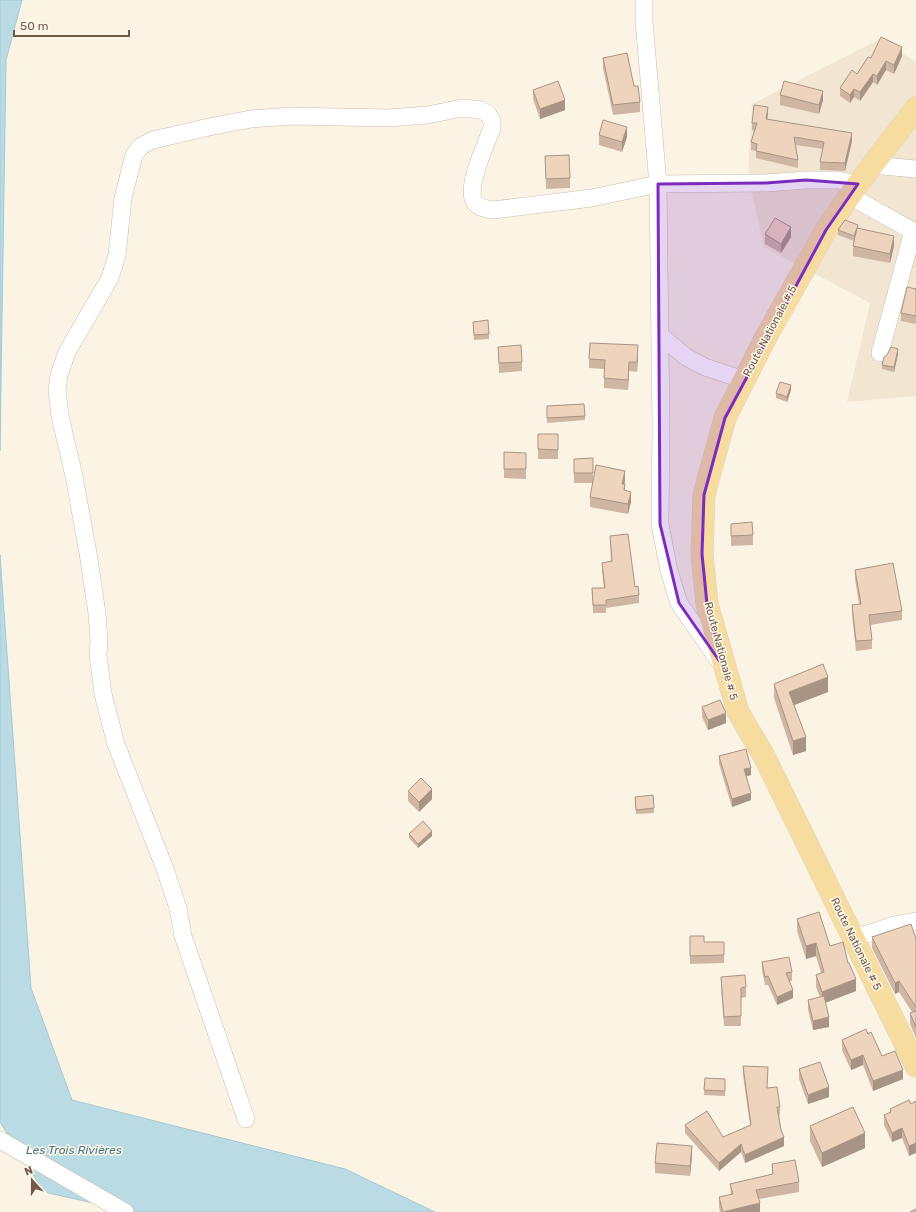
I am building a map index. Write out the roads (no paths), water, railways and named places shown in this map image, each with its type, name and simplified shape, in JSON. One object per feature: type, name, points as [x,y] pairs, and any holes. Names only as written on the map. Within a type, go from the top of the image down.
[{"type":"main road","name":"Route Nationale # 5","points":[[916,108],[872,165],[826,230],[766,337],[725,418],[704,495],[702,554],[707,604],[738,712],[764,756],[916,1066]]},
{"type":"street","points":[[644,0],[644,21],[658,184],[661,427],[660,524],[670,571],[679,603],[725,669]]},
{"type":"street","points":[[246,1119],[183,936],[178,908],[165,869],[116,744],[103,694],[98,655],[98,613],[74,476],[60,416],[57,391],[58,375],[67,352],[110,278],[117,255],[123,198],[134,155],[141,146],[154,140],[251,119],[291,116],[388,118],[428,115],[462,108],[481,110],[488,114],[492,121],[492,128],[472,182],[472,193],[475,202],[482,208],[494,210],[592,198],[658,184],[766,183],[806,180],[838,180],[914,224],[880,354]]},
{"type":"street","points":[[872,165],[916,169]]},
{"type":"street","points":[[660,334],[686,357],[705,367],[744,380]]},
{"type":"street","points":[[853,937],[871,933],[894,925],[916,921]]},
{"type":"street","points":[[0,1140],[125,1212]]},
{"type":"water","points":[[0,0],[22,0],[6,60],[0,451]]},
{"type":"water","name":"Les Trois Rivières","points":[[0,555],[31,988],[72,1100],[345,1169],[435,1212],[134,1212],[44,1192],[0,1122]]}]
